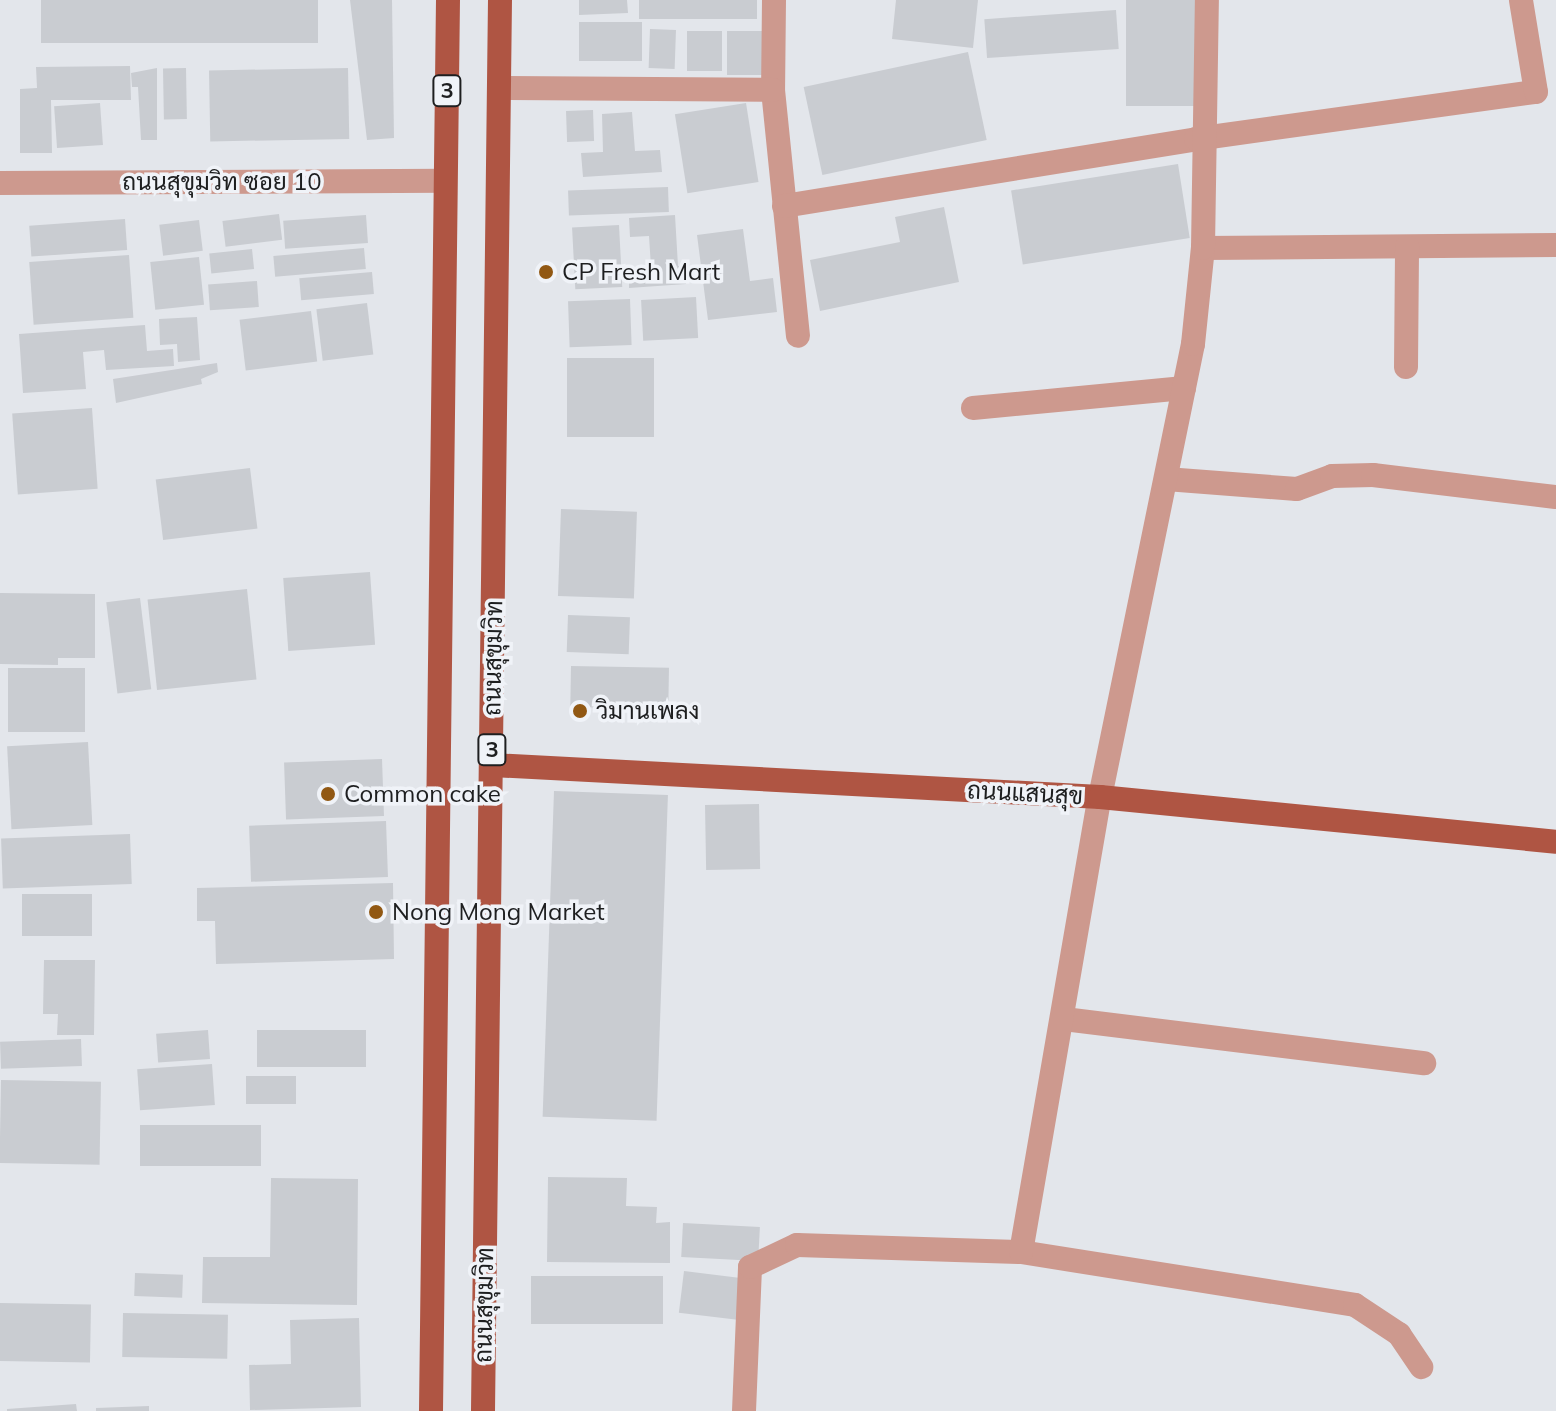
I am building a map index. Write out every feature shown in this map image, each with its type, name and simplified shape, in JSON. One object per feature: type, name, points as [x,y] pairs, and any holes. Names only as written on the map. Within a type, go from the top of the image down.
[{"type":"main road","name":"3","points":[[431,1411],[448,0]]},
{"type":"main road","name":"ถนนสุขุมวิท","points":[[483,1411],[500,0]]},
{"type":"main road","name":"ถนนแสนสุข","points":[[492,765],[1100,797],[1556,842]]},
{"type":"street","points":[[774,0],[773,90],[798,336]]},
{"type":"street","points":[[1021,1252],[1064,1019],[1100,797],[1184,388],[1203,248],[1207,0]]},
{"type":"street","points":[[784,206],[1203,138],[1546,90],[1521,0]]},
{"type":"street","points":[[501,88],[773,90]]},
{"type":"street","name":"ถนนสุขุมวิท ซอย 10","points":[[0,183],[445,181]]},
{"type":"street","points":[[1203,248],[1556,245]]},
{"type":"street","points":[[1406,367],[1407,247]]},
{"type":"street","points":[[973,408],[1184,388]]},
{"type":"street","points":[[1166,479],[1297,489],[1332,476],[1373,475],[1556,497]]},
{"type":"street","points":[[1064,1019],[1424,1063]]},
{"type":"street","points":[[744,1411],[750,1267],[797,1245],[1021,1252],[1355,1305],[1399,1334],[1421,1367]]},
{"type":"building","points":[[41,0],[318,0],[318,43],[41,43]]},
{"type":"building","points":[[350,0],[392,0],[394,138],[367,140]]},
{"type":"building","points":[[579,0],[627,0],[628,13],[579,15]]},
{"type":"building","points":[[639,0],[757,0],[757,19],[639,19]]},
{"type":"building","points":[[896,0],[978,0],[973,48],[892,39]]},
{"type":"building","points":[[1126,0],[1201,0],[1201,106],[1126,106]]},
{"type":"building","points":[[1116,10],[1119,49],[987,58],[984,19]]},
{"type":"building","points":[[579,22],[642,22],[642,61],[579,61]]},
{"type":"building","points":[[650,29],[676,30],[675,69],[649,68]]},
{"type":"building","points":[[687,31],[722,31],[722,71],[687,71]]},
{"type":"building","points":[[727,31],[762,31],[762,75],[727,75]]},
{"type":"building","points":[[968,52],[987,140],[822,175],[804,87]]},
{"type":"building","points":[[130,66],[131,100],[51,100],[52,153],[20,153],[20,89],[37,88],[36,67]]},
{"type":"building","points":[[157,68],[157,140],[141,140],[138,87],[132,87],[131,73]]},
{"type":"building","points":[[163,68],[186,68],[187,119],[164,119]]},
{"type":"building","points":[[348,68],[349,139],[210,141],[209,70]]},
{"type":"building","points":[[100,103],[103,145],[57,148],[54,106]]},
{"type":"building","points":[[746,103],[759,182],[687,193],[675,114]]},
{"type":"building","points":[[593,110],[594,141],[567,142],[566,111]]},
{"type":"building","points":[[632,112],[635,151],[660,150],[662,172],[583,177],[581,153],[603,152],[602,114]]},
{"type":"building","points":[[1178,164],[1190,238],[1023,265],[1011,190]]},
{"type":"building","points":[[668,187],[669,212],[569,215],[568,190]]},
{"type":"building","points":[[944,207],[959,282],[820,311],[810,260],[900,242],[895,217]]},
{"type":"building","points":[[279,214],[282,240],[226,247],[222,221]]},
{"type":"building","points":[[366,215],[368,243],[285,249],[283,221]]},
{"type":"building","points":[[675,215],[678,266],[685,265],[686,284],[629,288],[629,269],[651,267],[649,236],[630,237],[629,218]]},
{"type":"building","points":[[125,219],[127,250],[31,257],[29,226]]},
{"type":"building","points":[[199,220],[203,251],[163,256],[159,225]]},
{"type":"building","points":[[619,225],[622,287],[575,289],[572,227]]},
{"type":"building","points":[[743,229],[750,281],[773,278],[777,312],[708,320],[697,235]]},
{"type":"building","points":[[364,248],[366,269],[275,277],[273,256]]},
{"type":"building","points":[[252,249],[254,269],[211,273],[209,253]]},
{"type":"building","points":[[129,255],[133,318],[34,325],[29,262]]},
{"type":"building","points":[[199,257],[204,305],[155,310],[150,262]]},
{"type":"building","points":[[372,272],[374,294],[301,300],[299,278]]},
{"type":"building","points":[[257,281],[259,307],[210,310],[208,284]]},
{"type":"building","points":[[696,297],[698,338],[643,341],[641,300]]},
{"type":"building","points":[[630,299],[632,345],[570,347],[568,301]]},
{"type":"building","points":[[367,303],[373,355],[323,361],[316,309]]},
{"type":"building","points":[[311,311],[317,362],[246,370],[240,320]]},
{"type":"building","points":[[197,317],[200,360],[178,362],[177,344],[160,345],[159,319]]},
{"type":"building","points":[[145,325],[147,351],[173,349],[174,366],[106,370],[104,350],[83,352],[86,389],[23,393],[19,334]]},
{"type":"building","points":[[567,358],[654,358],[654,437],[567,437]]},
{"type":"building","points":[[217,363],[218,372],[201,379],[202,384],[116,403],[113,379]]},
{"type":"building","points":[[92,408],[98,489],[18,494],[12,414]]},
{"type":"building","points":[[250,468],[257,529],[163,540],[156,480]]},
{"type":"building","points":[[561,509],[637,512],[634,599],[558,596]]},
{"type":"building","points":[[370,572],[375,645],[288,651],[283,578]]},
{"type":"building","points":[[247,589],[257,680],[157,690],[148,599]]},
{"type":"building","points":[[0,593],[95,594],[95,658],[58,658],[58,665],[0,664]]},
{"type":"building","points":[[140,598],[151,689],[117,693],[106,602]]},
{"type":"building","points":[[568,615],[630,617],[629,654],[567,652]]},
{"type":"building","points":[[571,666],[669,668],[668,709],[570,707]]},
{"type":"building","points":[[8,668],[85,668],[85,732],[8,732]]},
{"type":"building","points":[[88,742],[92,825],[11,829],[7,746]]},
{"type":"building","points":[[382,759],[384,816],[286,819],[284,762]]},
{"type":"building","points":[[554,791],[668,795],[657,1121],[543,1117]]},
{"type":"building","points":[[759,804],[760,869],[706,870],[705,805]]},
{"type":"building","points":[[386,821],[388,877],[251,882],[249,826]]},
{"type":"building","points":[[130,834],[132,884],[3,888],[1,839]]},
{"type":"building","points":[[393,883],[394,959],[216,964],[215,921],[197,921],[197,888]]},
{"type":"building","points":[[22,894],[92,894],[92,936],[22,936]]},
{"type":"building","points":[[44,960],[95,960],[94,1035],[57,1035],[58,1014],[43,1014]]},
{"type":"building","points":[[208,1030],[210,1059],[158,1063],[156,1034]]},
{"type":"building","points":[[257,1030],[366,1030],[366,1067],[257,1067]]},
{"type":"building","points":[[81,1039],[82,1066],[1,1069],[0,1042]]},
{"type":"building","points":[[212,1064],[215,1105],[140,1110],[137,1069]]},
{"type":"building","points":[[246,1076],[296,1076],[296,1104],[246,1104]]},
{"type":"building","points":[[1,1080],[101,1082],[100,1165],[0,1163]]},
{"type":"building","points":[[140,1125],[261,1125],[261,1166],[140,1166]]},
{"type":"building","points":[[548,1177],[627,1178],[626,1206],[657,1207],[656,1223],[670,1222],[670,1263],[547,1262]]},
{"type":"building","points":[[271,1178],[358,1179],[357,1305],[202,1303],[203,1257],[270,1257]]},
{"type":"building","points":[[683,1223],[760,1227],[758,1261],[681,1257]]},
{"type":"building","points":[[684,1271],[745,1278],[739,1320],[679,1313]]},
{"type":"building","points":[[135,1273],[183,1275],[182,1298],[134,1296]]},
{"type":"building","points":[[531,1276],[663,1276],[663,1324],[531,1324]]},
{"type":"building","points":[[0,1303],[91,1305],[90,1363],[0,1361]]},
{"type":"building","points":[[123,1313],[228,1315],[227,1359],[122,1357]]},
{"type":"building","points":[[359,1318],[361,1407],[250,1410],[249,1365],[291,1364],[290,1320]]},
{"type":"building","points":[[76,1404],[77,1411],[7,1411],[7,1409]]},
{"type":"building","points":[[149,1406],[149,1411],[96,1411],[96,1408]]},
{"type":"place","name":"CP Fresh Mart","points":[[546,272]]},
{"type":"place","name":"วิมานเพลง","points":[[580,711]]},
{"type":"place","name":"Common cake","points":[[328,794]]},
{"type":"place","name":"Nong Mong Market","points":[[376,912]]}]
